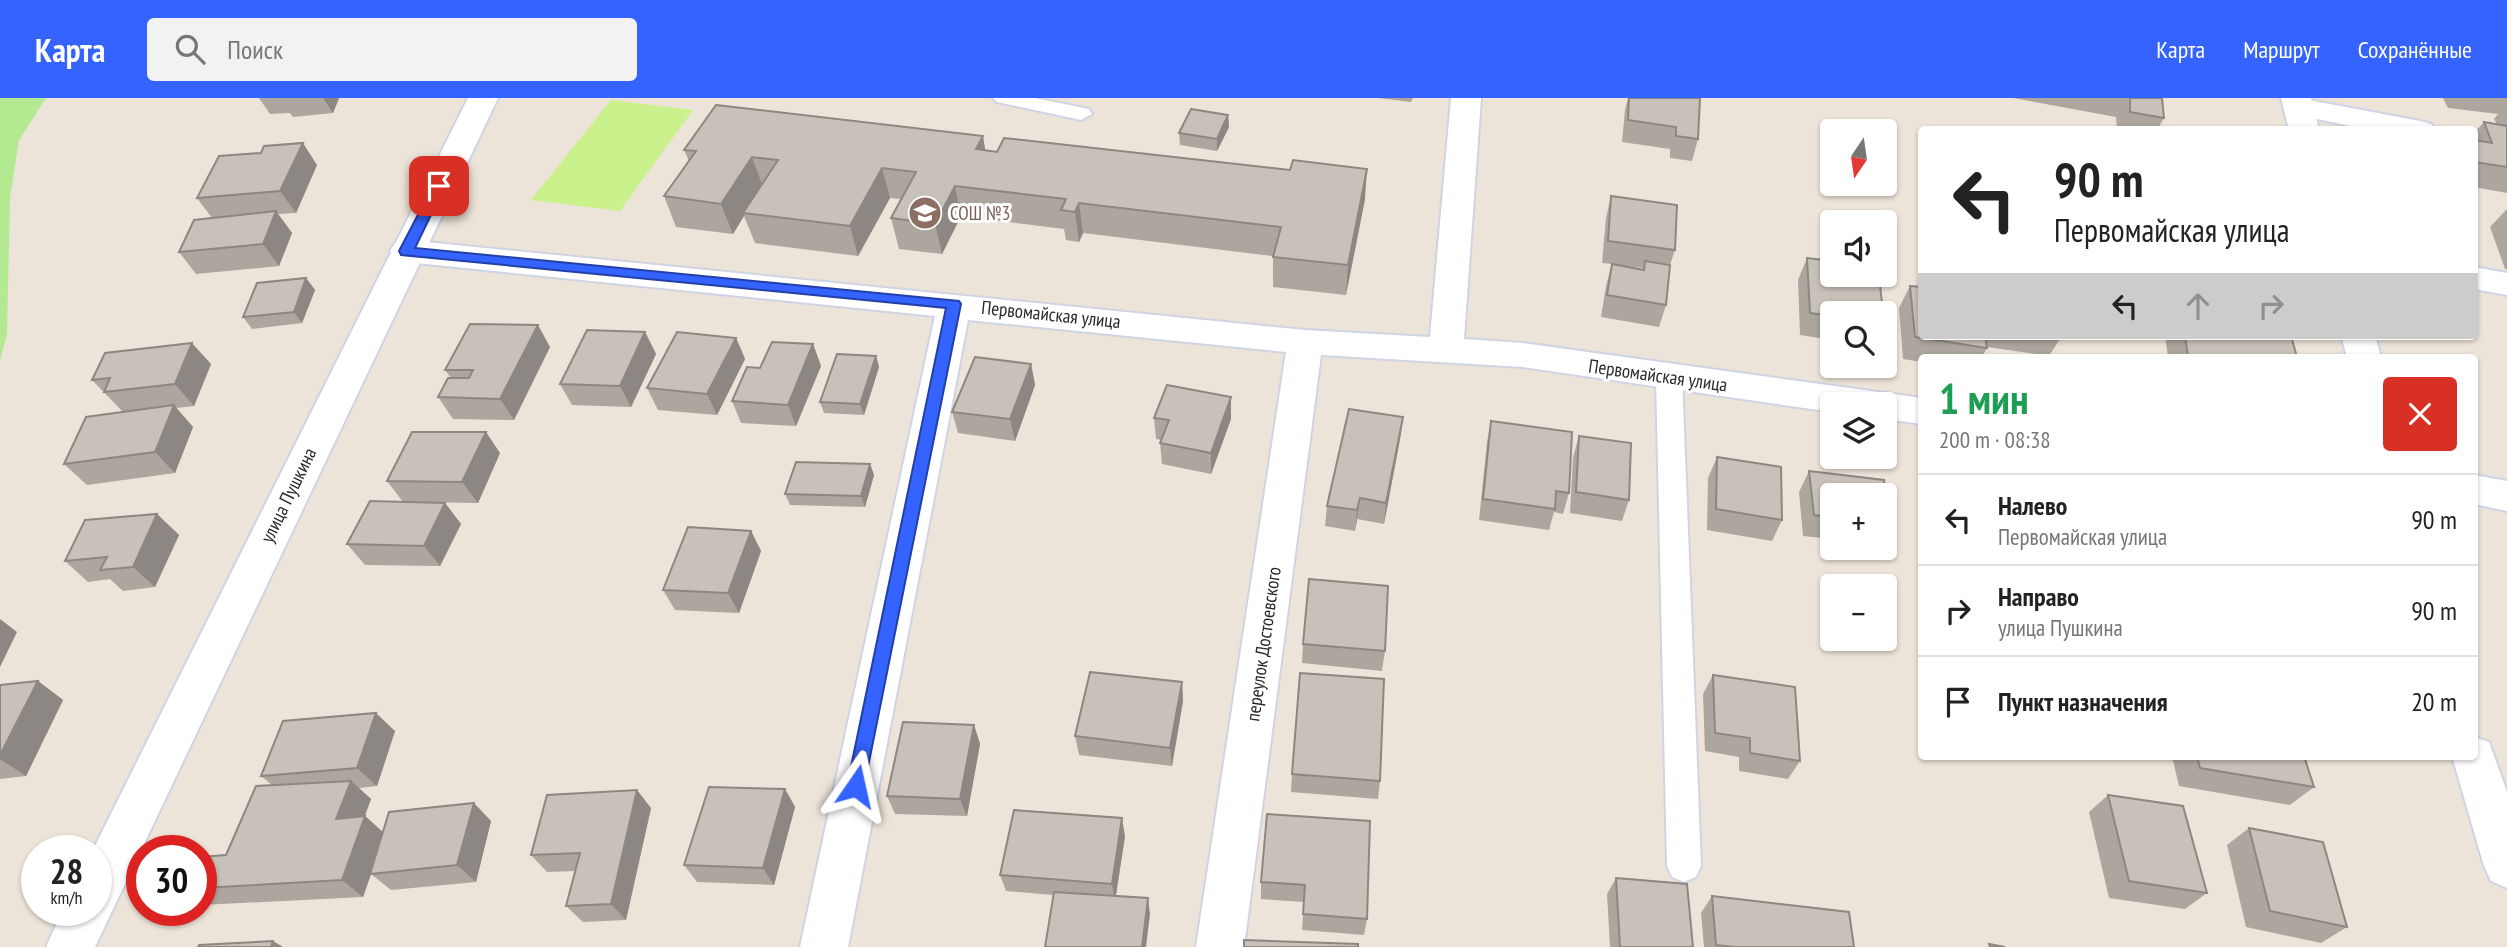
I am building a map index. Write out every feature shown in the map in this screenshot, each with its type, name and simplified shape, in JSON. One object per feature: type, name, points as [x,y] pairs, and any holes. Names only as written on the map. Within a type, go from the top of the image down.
[{"type":"street","name":"улица Пушкина","points":[[112,860],[406,251],[483,98]]},
{"type":"street","points":[[1446,350],[1466,98]]},
{"type":"street","points":[[2300,112],[2393,126]]},
{"type":"street","name":"Первомайская улица","points":[[406,251],[954,304],[1305,342],[1523,355],[1820,397]]},
{"type":"street","points":[[2478,279],[2507,284]]},
{"type":"street","points":[[824,947],[954,304]]},
{"type":"street","name":"переулок Достоевского","points":[[1220,947],[1305,342]]},
{"type":"street","points":[[1897,408],[1918,410]]},
{"type":"street","points":[[2478,490],[2507,496]]},
{"type":"street","points":[[2475,760],[2507,866]]},
{"type":"street","points":[[70,947],[80,926]]},
{"type":"lane","points":[[1004,98],[1081,114]]},
{"type":"lane","points":[[1669,376],[1684,866]]},
{"type":"green space","points":[[0,98],[46,98],[19,140],[10,198],[7,334],[0,360]]},
{"type":"green space","points":[[611,100],[693,110],[620,211],[531,200]]},
{"type":"building","points":[[1629,98],[1700,98],[1698,139],[1676,136],[1676,127],[1628,120]]},
{"type":"building","points":[[2130,98],[2162,98],[2164,118],[2130,112]]},
{"type":"building","points":[[716,105],[983,136],[976,149],[997,152],[1004,138],[1290,170],[1293,160],[1367,169],[1348,265],[1273,257],[1281,227],[1079,203],[1075,212],[1061,210],[1066,199],[955,186],[935,224],[891,218],[916,172],[882,168],[850,226],[743,213],[778,160],[752,157],[721,204],[664,196],[696,151],[684,150]]},
{"type":"building","points":[[1191,109],[1228,115],[1217,139],[1179,133]]},
{"type":"building","points":[[2484,122],[2507,126],[2507,167],[2478,163],[2478,141],[2492,143]]},
{"type":"building","points":[[303,143],[280,191],[197,198],[219,156],[261,153],[264,146]]},
{"type":"building","points":[[1611,196],[1677,205],[1675,250],[1608,241]]},
{"type":"building","points":[[276,211],[263,244],[179,252],[194,220]]},
{"type":"building","points":[[1807,258],[1820,260],[1820,287],[1880,287],[1882,301],[1820,301],[1820,314],[1810,313]]},
{"type":"building","points":[[1645,261],[1670,265],[1666,305],[1607,295],[1612,264],[1644,270]]},
{"type":"building","points":[[306,278],[294,312],[243,317],[257,283]]},
{"type":"building","points":[[1910,286],[1918,287],[1918,337],[1915,337]]},
{"type":"building","points":[[470,324],[538,325],[500,399],[438,397],[448,378],[469,378],[473,370],[445,370]]},
{"type":"building","points":[[587,330],[645,332],[620,386],[560,384]]},
{"type":"building","points":[[677,332],[736,338],[707,394],[647,388]]},
{"type":"building","points":[[1935,340],[1986,340],[1987,348]]},
{"type":"building","points":[[2186,340],[2292,340],[2296,354],[2188,354]]},
{"type":"building","points":[[772,342],[813,344],[788,405],[732,401],[747,367],[760,368]]},
{"type":"building","points":[[192,343],[175,384],[104,392],[110,378],[92,380],[105,353]]},
{"type":"building","points":[[837,354],[876,356],[860,404],[820,402]]},
{"type":"building","points":[[975,357],[1031,364],[1010,419],[952,412]]},
{"type":"building","points":[[1167,385],[1231,397],[1211,453],[1160,443],[1169,420],[1154,418]]},
{"type":"building","points":[[174,405],[155,452],[64,464],[86,417]]},
{"type":"building","points":[[1349,409],[1403,417],[1386,503],[1360,498],[1357,510],[1327,506]]},
{"type":"building","points":[[1491,421],[1572,432],[1569,493],[1556,491],[1555,509],[1483,499]]},
{"type":"building","points":[[412,432],[486,432],[462,482],[387,481]]},
{"type":"building","points":[[1579,436],[1631,443],[1629,500],[1576,492]]},
{"type":"building","points":[[1717,457],[1781,467],[1782,520],[1716,509]]},
{"type":"building","points":[[796,462],[870,464],[861,496],[785,494]]},
{"type":"building","points":[[1809,471],[1884,480],[1884,483],[1820,483],[1820,516],[1814,515]]},
{"type":"building","points":[[370,501],[445,503],[424,546],[347,544]]},
{"type":"building","points":[[157,514],[133,567],[100,570],[107,557],[65,561],[85,520]]},
{"type":"building","points":[[688,527],[751,531],[728,593],[663,590]]},
{"type":"building","points":[[1309,579],[1388,586],[1385,651],[1303,644]]},
{"type":"building","points":[[1090,672],[1182,682],[1170,748],[1075,736]]},
{"type":"building","points":[[1300,673],[1384,679],[1380,781],[1292,774]]},
{"type":"building","points":[[1713,675],[1795,687],[1800,761],[1750,753],[1750,738],[1715,733]]},
{"type":"building","points":[[38,681],[0,755],[0,685]]},
{"type":"building","points":[[376,713],[357,768],[261,776],[283,721]]},
{"type":"building","points":[[903,722],[974,725],[960,799],[887,796]]},
{"type":"building","points":[[2198,760],[2305,760],[2314,787],[2200,768]]},
{"type":"building","points":[[351,781],[336,819],[365,816],[342,880],[217,887],[217,856],[226,855],[256,786]]},
{"type":"building","points":[[709,787],[785,789],[763,868],[684,865]]},
{"type":"building","points":[[637,790],[611,904],[566,906],[580,853],[531,855],[547,795]]},
{"type":"building","points":[[2108,795],[2183,806],[2207,893],[2129,881]]},
{"type":"building","points":[[474,803],[457,865],[370,874],[389,812]]},
{"type":"building","points":[[1014,810],[1122,818],[1112,884],[1000,875]]},
{"type":"building","points":[[1267,814],[1370,821],[1367,919],[1303,914],[1305,885],[1261,882]]},
{"type":"building","points":[[2249,828],[2323,842],[2347,927],[2270,911]]},
{"type":"building","points":[[1616,878],[1687,884],[1693,947],[1620,947]]},
{"type":"building","points":[[1054,892],[1148,898],[1142,947],[1045,947]]},
{"type":"building","points":[[1712,896],[1849,912],[1854,947],[1716,945]]},
{"type":"building","points":[[1244,940],[1358,944],[1358,947],[1244,947]]},
{"type":"building","points":[[273,941],[271,947],[198,947],[199,945]]},
{"type":"place","name":"СОШ №3","points":[[925,213]]},
{"type":"route","points":[[439,186],[406,251],[954,304],[856,786]]}]
